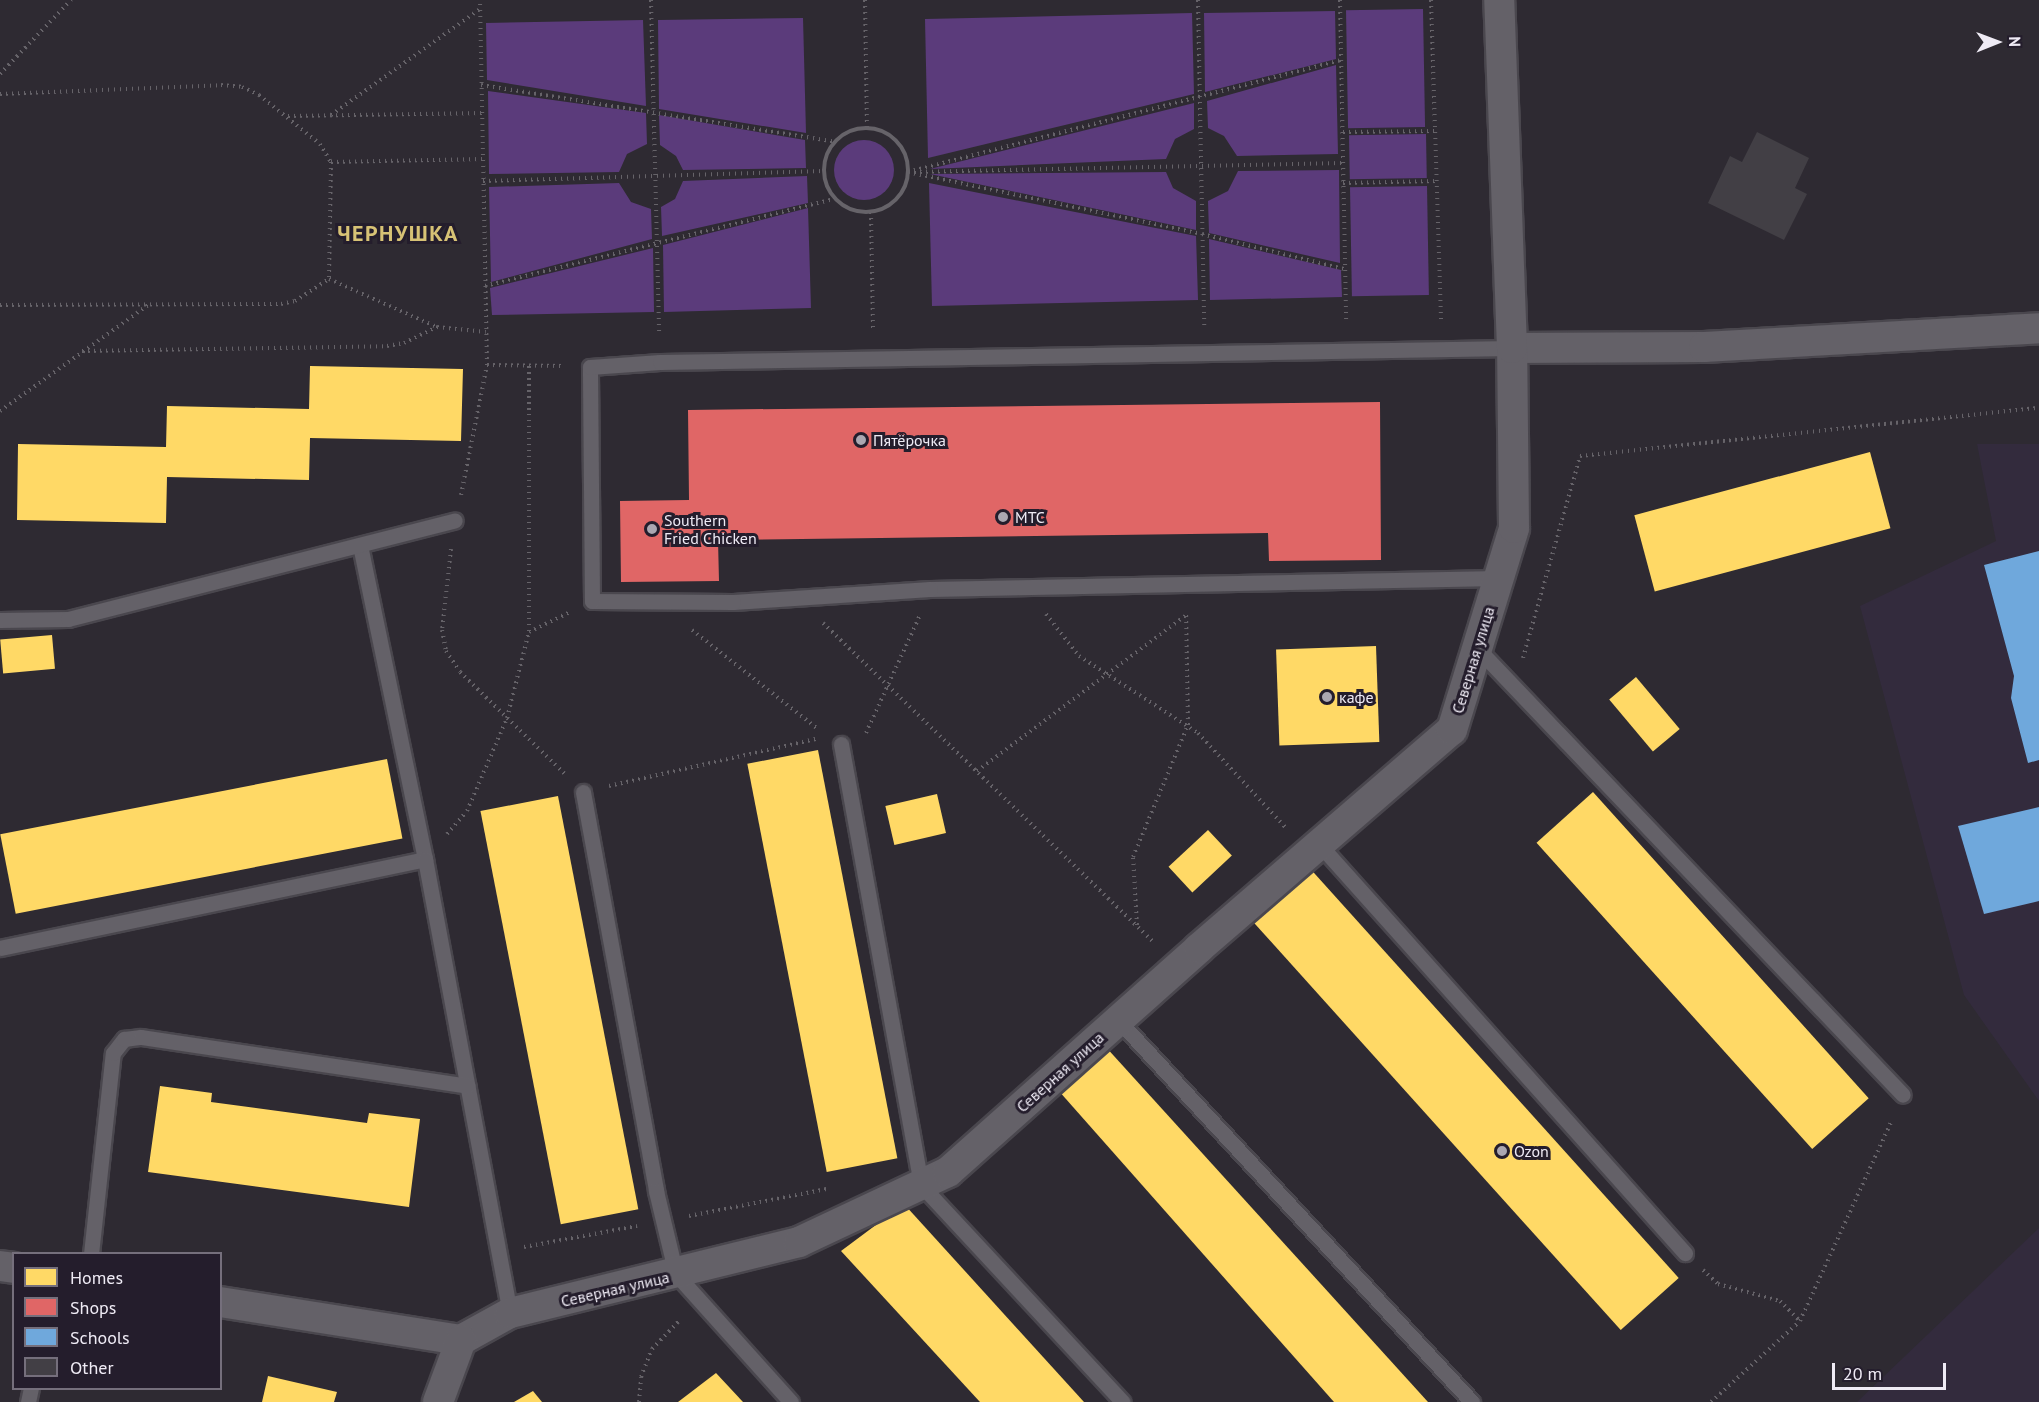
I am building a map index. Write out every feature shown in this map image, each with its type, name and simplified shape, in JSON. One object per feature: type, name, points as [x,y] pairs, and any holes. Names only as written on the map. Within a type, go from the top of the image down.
[{"type":"street","name":"Северная улица","points":[[461,1340],[510,1313],[799,1242],[948,1173],[1178,966],[1452,730],[1514,528],[1512,348],[1499,0]]},
{"type":"street","points":[[1512,348],[1704,347],[2039,328]]},
{"type":"street","points":[[222,1302],[461,1340],[438,1402]]},
{"type":"lane","points":[[1498,578],[930,590],[657,603],[592,601],[590,367],[660,362],[1512,348]]},
{"type":"lane","points":[[0,620],[68,619],[455,520]]},
{"type":"lane","points":[[360,544],[425,859],[510,1313]]},
{"type":"lane","points":[[1477,648],[1903,1095]]},
{"type":"lane","points":[[841,744],[921,1185],[1123,1402]]},
{"type":"lane","points":[[582,792],[663,1221],[676,1274],[791,1402]]},
{"type":"lane","points":[[1314,849],[1685,1253]]},
{"type":"lane","points":[[0,948],[425,859]]},
{"type":"lane","points":[[1118,1020],[1472,1402]]},
{"type":"lane","points":[[91,1252],[112,1053],[124,1039],[141,1037],[467,1086]]},
{"type":"path","points":[[0,74],[71,0]]},
{"type":"path","points":[[480,0],[487,365],[455,520],[442,630],[446,651],[460,672],[582,792],[828,736],[657,603]]},
{"type":"path","points":[[651,0],[660,362]]},
{"type":"path","points":[[865,0],[867,128]]},
{"type":"path","points":[[1198,0],[1205,354]]},
{"type":"path","points":[[1340,0],[1346,352]]},
{"type":"path","points":[[1431,0],[1442,350]]},
{"type":"path","points":[[330,115],[480,9]]},
{"type":"path","points":[[908,172],[1341,60]]},
{"type":"path","points":[[0,94],[221,85],[242,87],[288,116],[320,144],[331,162],[329,279]]},
{"type":"path","points":[[481,85],[834,142]]},
{"type":"path","points":[[288,116],[482,113]]},
{"type":"path","points":[[867,128],[888,134],[896,142],[907,161],[908,172],[900,194],[882,209],[871,212],[844,207],[834,199],[824,171],[834,142],[855,129],[867,128]]},
{"type":"path","points":[[1342,132],[1434,131]]},
{"type":"path","points":[[331,162],[482,159]]},
{"type":"path","points":[[908,172],[1201,164],[1343,163]]},
{"type":"path","points":[[483,181],[824,171]]},
{"type":"path","points":[[908,172],[1202,234],[1344,269]]},
{"type":"path","points":[[1343,183],[1437,182]]},
{"type":"path","points":[[485,286],[834,199]]},
{"type":"path","points":[[871,212],[874,359]]},
{"type":"path","points":[[0,305],[281,304],[295,301],[329,279]]},
{"type":"path","points":[[329,279],[437,327],[486,332]]},
{"type":"path","points":[[0,411],[149,304]]},
{"type":"path","points":[[82,351],[387,346],[404,343],[437,327]]},
{"type":"path","points":[[487,365],[590,367]]},
{"type":"path","points":[[425,859],[467,811],[507,718],[530,632],[529,366]]},
{"type":"path","points":[[1515,687],[1580,456],[2039,408]]},
{"type":"path","points":[[1137,926],[1133,857],[1188,725],[1186,583]]},
{"type":"path","points":[[1032,587],[1053,627],[1079,656],[1188,725],[1225,758],[1314,849]]},
{"type":"path","points":[[841,744],[865,735],[889,687],[930,590]]},
{"type":"path","points":[[797,598],[1178,966]]},
{"type":"path","points":[[530,632],[592,601]]},
{"type":"path","points":[[976,771],[1186,614]]},
{"type":"path","points":[[1711,1402],[1800,1321],[1903,1095]]},
{"type":"path","points":[[498,1252],[832,1187]]},
{"type":"path","points":[[1685,1253],[1718,1284],[1780,1301],[1800,1321]]},
{"type":"path","points":[[639,1402],[641,1377],[652,1348],[699,1300]]},
{"type":"shaded area","points":[[1423,9],[1425,127],[1348,128],[1346,10]]},
{"type":"shaded area","points":[[1335,11],[1336,59],[1205,92],[1204,13]]},
{"type":"shaded area","points":[[1192,13],[1194,94],[928,158],[925,19]]},
{"type":"shaded area","points":[[803,18],[806,133],[659,109],[658,20]]},
{"type":"shaded area","points":[[643,20],[646,106],[487,80],[486,23]]},
{"type":"shaded area","points":[[1336,65],[1338,154],[1237,156],[1224,136],[1208,128],[1207,101]]},
{"type":"shaded area","points":[[488,91],[646,113],[647,144],[627,154],[619,172],[489,174]]},
{"type":"shaded area","points":[[1194,103],[1194,129],[1175,139],[1166,159],[930,169]]},
{"type":"shaded area","points":[[659,115],[805,140],[806,168],[683,170],[676,156],[660,145]]},
{"type":"shaded area","points":[[1426,134],[1427,178],[1350,179],[1349,135]]},
{"type":"shaded area","points":[[858,140],[870,140],[881,145],[889,153],[894,170],[892,182],[881,195],[870,200],[858,200],[847,195],[839,187],[834,176],[834,164],[839,153],[847,145]]},
{"type":"shaded area","points":[[1339,170],[1340,263],[1209,233],[1208,201],[1228,191],[1238,171]]},
{"type":"shaded area","points":[[1166,172],[1173,188],[1196,201],[1196,230],[930,174]]},
{"type":"shaded area","points":[[807,176],[808,203],[662,236],[661,207],[675,199],[683,181]]},
{"type":"shaded area","points":[[619,183],[631,202],[651,209],[652,239],[491,282],[489,187]]},
{"type":"shaded area","points":[[929,183],[1196,236],[1198,300],[932,306]]},
{"type":"shaded area","points":[[1427,186],[1429,295],[1352,296],[1350,187]]},
{"type":"shaded area","points":[[808,208],[811,308],[664,312],[663,245]]},
{"type":"shaded area","points":[[1209,239],[1341,270],[1342,297],[1210,300]]},
{"type":"shaded area","points":[[653,248],[654,312],[492,315],[490,288]]},
{"type":"shaded area","points":[[1977,444],[2039,444],[2039,1101],[1964,995],[1860,606],[1996,541]]},
{"type":"shaded area","points":[[2039,1228],[2039,1402],[1857,1402]]},
{"type":"building: Homes","points":[[310,366],[463,369],[461,441],[310,438],[309,480],[167,477],[166,523],[17,520],[18,444],[166,447],[167,406],[309,409]]},
{"type":"building: Homes","points":[[1870,452],[1890,528],[1655,591],[1634,515]]},
{"type":"building: Homes","points":[[52,635],[55,669],[3,673],[0,640]]},
{"type":"building: Homes","name":"кафе","points":[[1376,646],[1379,742],[1279,745],[1276,649]]},
{"type":"building: Homes","points":[[1636,677],[1680,729],[1653,752],[1609,699]]},
{"type":"building: Homes","points":[[818,750],[897,1158],[827,1172],[747,764]]},
{"type":"building: Homes","points":[[387,759],[402,839],[16,914],[0,834]]},
{"type":"building: Homes","points":[[1593,792],[1869,1098],[1812,1149],[1537,843]]},
{"type":"building: Homes","points":[[937,794],[946,833],[894,845],[885,806]]},
{"type":"building: Homes","points":[[558,796],[638,1209],[561,1224],[480,811]]},
{"type":"building: Homes","points":[[1208,830],[1232,856],[1192,892],[1169,867]]},
{"type":"building: Homes","points":[[1306,864],[1679,1278],[1621,1330],[1248,916]]},
{"type":"building: Homes","points":[[1104,1045],[1428,1402],[1334,1402],[1058,1090]]},
{"type":"building: Homes","points":[[160,1086],[212,1093],[211,1102],[367,1123],[369,1113],[420,1119],[409,1207],[148,1172]]},
{"type":"building: Homes","points":[[904,1204],[1084,1402],[980,1402],[841,1251]]},
{"type":"building: Homes","points":[[716,1373],[743,1402],[678,1402]]},
{"type":"building: Homes","points":[[268,1376],[337,1392],[334,1402],[262,1402]]},
{"type":"building: Homes","points":[[533,1391],[542,1402],[514,1402]]},
{"type":"building: Shops","points":[[1380,402],[1381,560],[1269,561],[1268,533],[718,540],[719,581],[621,582],[620,501],[689,500],[688,410]]},
{"type":"building: Schools","points":[[2039,551],[2039,760],[2028,763],[2011,698],[2014,676],[1984,565]]},
{"type":"building: Schools","points":[[2039,807],[2039,901],[1984,914],[1958,826]]},
{"type":"building: Other","points":[[1757,132],[1809,158],[1795,188],[1807,194],[1784,240],[1708,203],[1730,156],[1742,162]]},
{"type":"place","name":"Пятёрочка","points":[[861,440]]},
{"type":"place","name":"МТС","points":[[1003,517]]},
{"type":"place","name":"Southern Fried Chicken","points":[[652,529]]},
{"type":"place","name":"кафе","points":[[1327,697]]},
{"type":"place","name":"Ozon","points":[[1502,1151]]},
{"type":"district","name":"ЧЕРНУШКА","points":[[398,234]]}]
